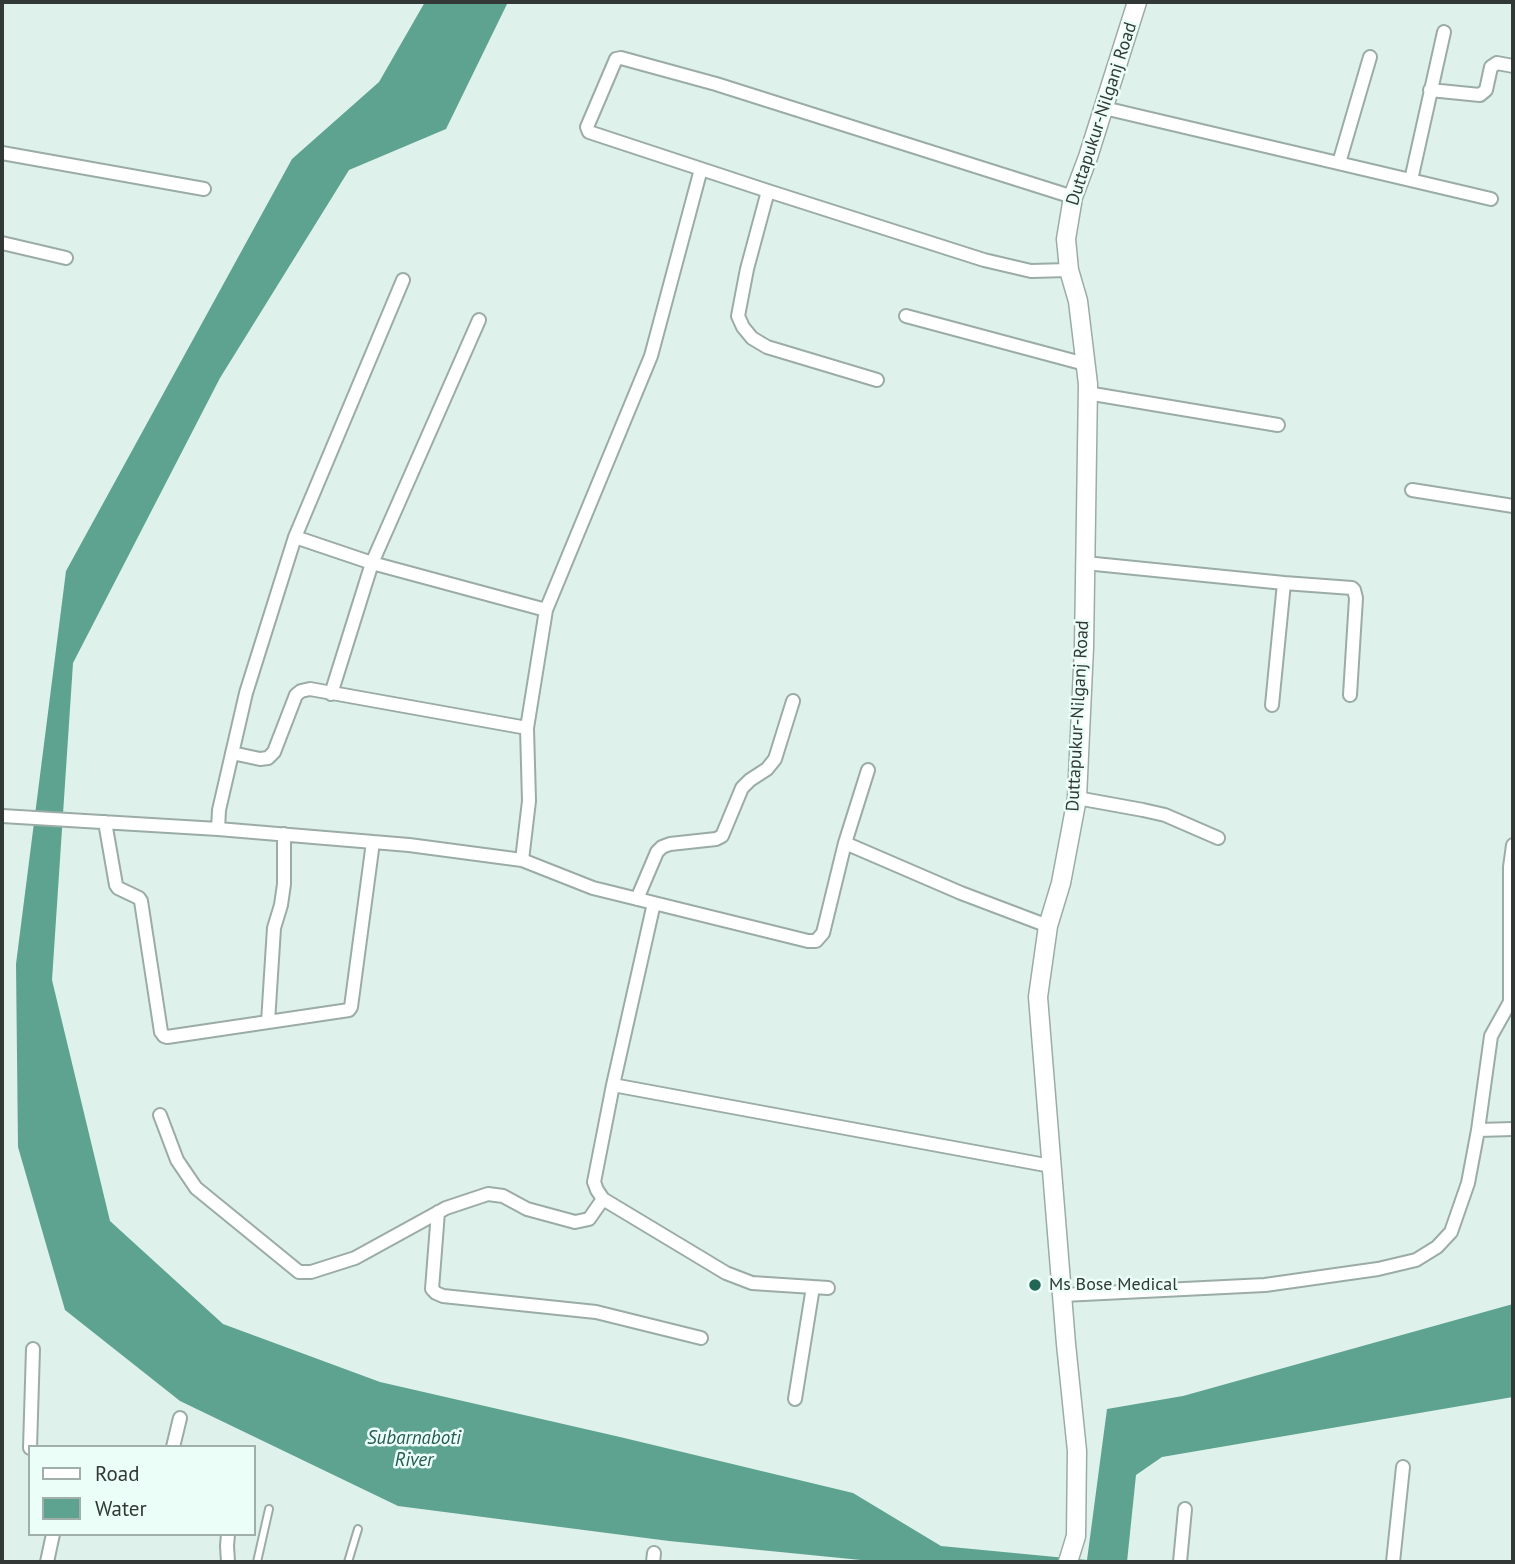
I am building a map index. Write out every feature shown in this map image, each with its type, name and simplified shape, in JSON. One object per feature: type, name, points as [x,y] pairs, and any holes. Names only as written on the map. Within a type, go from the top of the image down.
[{"type":"main road","name":"Duttapukur-Nilganj Road","points":[[1068,1562],[1076,1536],[1077,1451],[1038,997],[1048,926],[1061,883],[1077,798],[1084,647],[1087,393],[1077,301],[1069,270],[1066,239],[1073,197],[1137,2]]},
{"type":"street","points":[[1411,180],[1444,33]]},
{"type":"street","points":[[1339,163],[1370,57]]},
{"type":"street","points":[[1069,270],[1031,271],[1014,268],[701,169],[589,132],[587,127],[616,60],[621,58],[716,84],[1073,197]]},
{"type":"street","points":[[1430,90],[1480,95],[1486,90],[1491,66],[1497,63],[1513,66]]},
{"type":"street","points":[[1104,108],[1492,199]]},
{"type":"street","points":[[2,153],[204,189]]},
{"type":"street","points":[[522,860],[529,801],[527,728],[546,610],[651,356],[701,169]]},
{"type":"street","points":[[768,191],[747,268],[738,316],[743,327],[752,338],[767,346],[877,380]]},
{"type":"street","points":[[2,243],[66,258]]},
{"type":"street","points":[[218,829],[219,810],[246,693],[295,537],[403,280]]},
{"type":"street","points":[[906,316],[1085,364]]},
{"type":"street","points":[[331,694],[372,563],[479,320]]},
{"type":"street","points":[[1087,393],[1278,425]]},
{"type":"street","points":[[1412,490],[1513,506]]},
{"type":"street","points":[[295,537],[372,563],[546,610]]},
{"type":"street","points":[[1085,563],[1354,590],[1356,598],[1350,695]]},
{"type":"street","points":[[1272,705],[1284,583]]},
{"type":"street","points":[[232,753],[268,758],[274,752],[296,695],[310,689],[527,728]]},
{"type":"street","points":[[637,899],[657,852],[662,847],[722,836],[743,788],[775,759],[793,701]]},
{"type":"street","points":[[2,816],[218,829],[409,845],[522,860],[593,888],[816,941],[823,933],[845,842],[868,770]]},
{"type":"street","points":[[1077,798],[1165,816],[1218,838]]},
{"type":"street","points":[[105,822],[116,885],[141,901],[161,1032],[164,1036],[349,1010],[373,842]]},
{"type":"street","points":[[268,1022],[274,928],[284,884],[284,835]]},
{"type":"street","points":[[845,842],[961,893],[1048,926]]},
{"type":"street","points":[[1063,1296],[1265,1285],[1378,1269],[1416,1260],[1437,1247],[1451,1232],[1468,1183],[1491,1036],[1511,1000],[1510,867],[1513,845]]},
{"type":"street","points":[[654,903],[613,1085],[594,1182],[597,1190],[603,1199],[726,1273],[752,1283],[828,1288]]},
{"type":"street","points":[[613,1085],[1051,1166]]},
{"type":"street","points":[[160,1115],[177,1160],[196,1188],[299,1272],[312,1272],[355,1258],[438,1212],[488,1194],[503,1196],[532,1211],[575,1222],[589,1219],[603,1199]]},
{"type":"street","points":[[1478,1130],[1513,1129]]},
{"type":"street","points":[[438,1212],[432,1289],[436,1293],[443,1296],[596,1312],[701,1338]]},
{"type":"street","points":[[795,1399],[813,1287]]},
{"type":"street","points":[[30,1445],[33,1349]]},
{"type":"street","points":[[173,1445],[180,1418]]},
{"type":"street","points":[[1393,1562],[1403,1467]]},
{"type":"street","points":[[1180,1562],[1185,1509]]},
{"type":"street","points":[[47,1562],[53,1536]]},
{"type":"street","points":[[228,1536],[228,1562]]},
{"type":"lane","points":[[257,1562],[270,1509]]},
{"type":"lane","points":[[348,1562],[358,1529]]},
{"type":"water","name":"Subarnaboti River","points":[[425,2],[508,2],[446,129],[349,170],[220,378],[73,663],[52,980],[110,1221],[223,1324],[380,1382],[853,1493],[941,1546],[1087,1560],[1107,1409],[1183,1396],[1513,1304],[1513,1397],[1162,1457],[1136,1475],[1127,1562],[881,1562],[669,1541],[398,1506],[180,1401],[65,1310],[18,1147],[16,964],[66,571],[292,159],[379,82]]},
{"type":"place","name":"Ms Bose Medical","points":[[1035,1285]]}]
